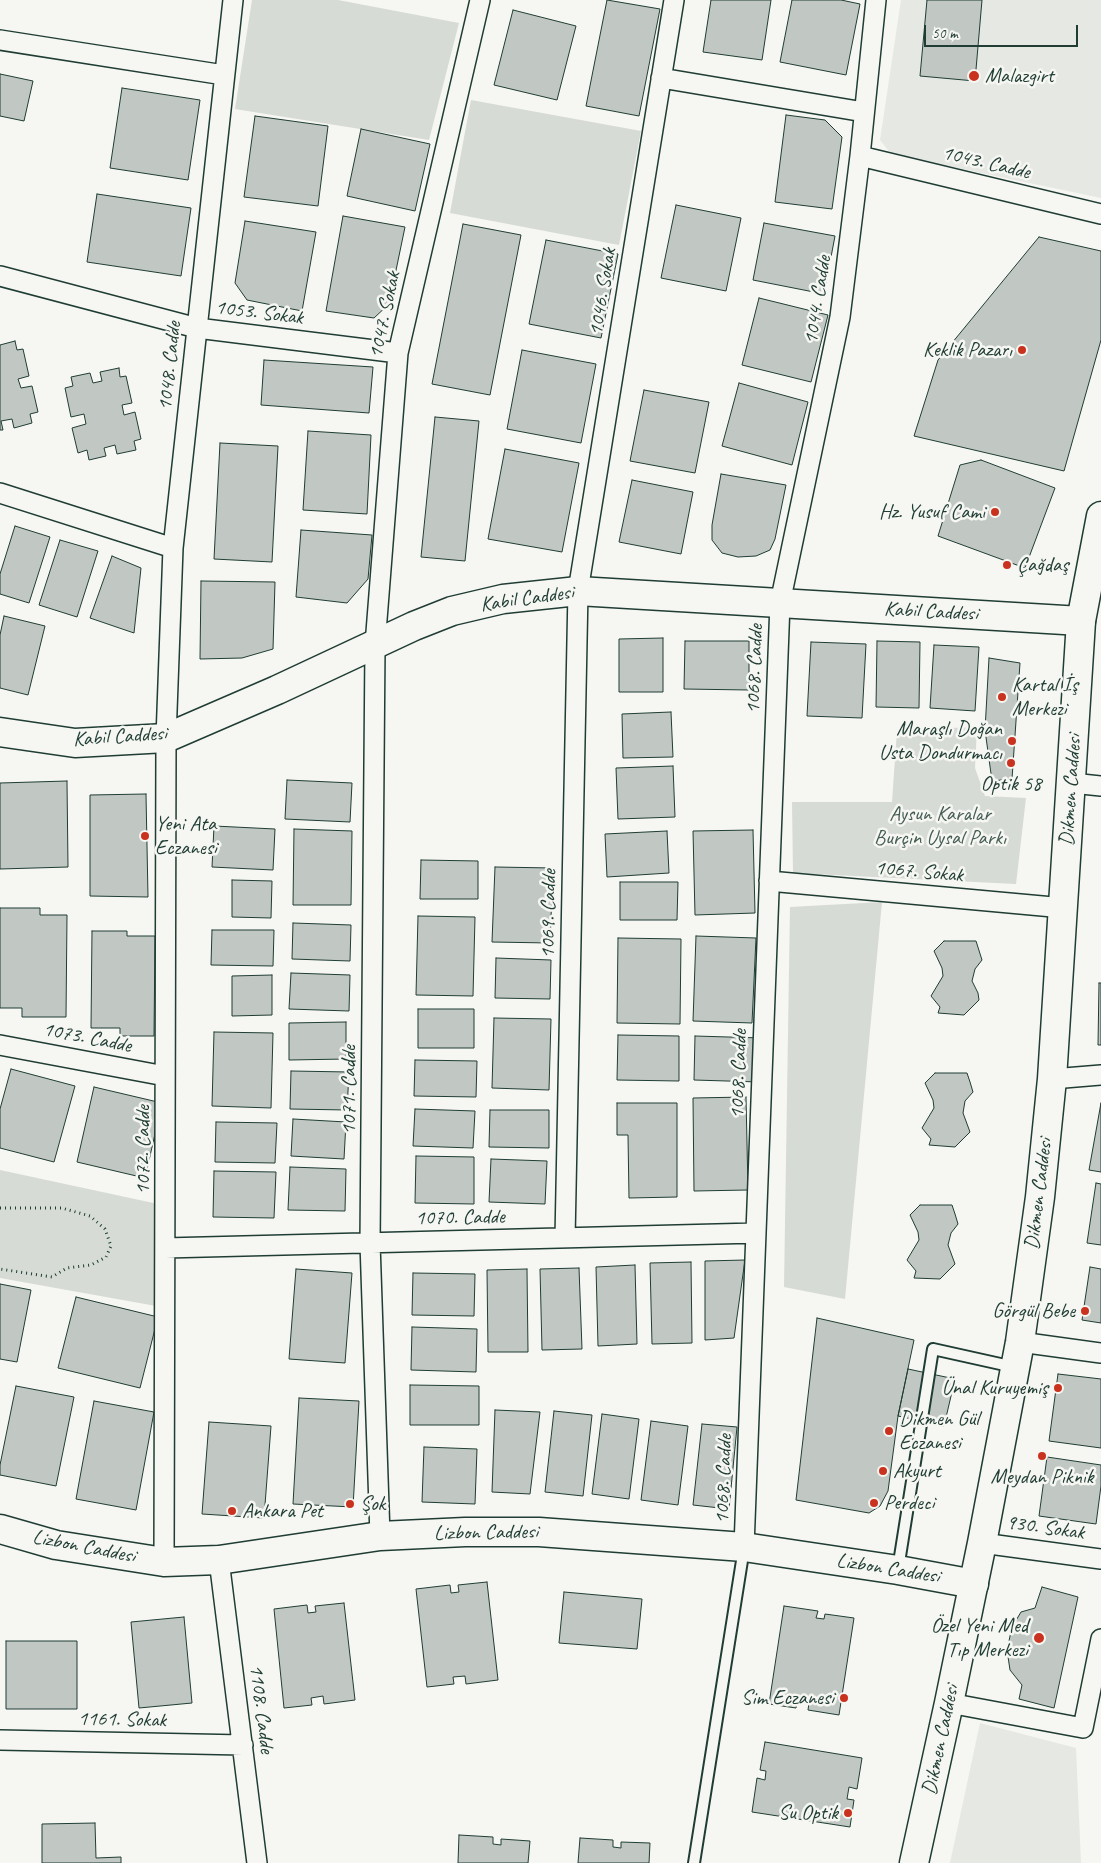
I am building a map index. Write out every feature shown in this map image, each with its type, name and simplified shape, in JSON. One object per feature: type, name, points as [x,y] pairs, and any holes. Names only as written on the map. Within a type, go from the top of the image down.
[{"type":"main road","name":"Dikmen Caddesi","points":[[914,1863],[982,1543],[1017,1355],[1040,1196],[1052,1079],[1081,621],[1101,516]]},
{"type":"main road","name":"Kabil Caddesi","points":[[0,732],[75,743],[166,738],[261,697],[414,626],[452,611],[503,599],[578,591],[1081,621]]},
{"type":"main road","name":"Lizbon Caddesi","points":[[0,1529],[56,1545],[164,1562],[219,1560],[380,1536],[465,1532],[540,1532],[744,1547],[898,1570],[974,1584]]},
{"type":"street","name":"1048. Cadde","points":[[166,738],[173,548],[233,0]]},
{"type":"street","name":"1047. Sokak","points":[[374,645],[398,353],[480,0]]},
{"type":"street","name":"1046. Sokak","points":[[578,591],[674,0]]},
{"type":"street","name":"1044. Cadde","points":[[780,603],[840,317],[860,156],[876,0]]},
{"type":"street","points":[[0,40],[224,75]]},
{"type":"street","points":[[661,78],[864,112]]},
{"type":"street","name":"1043. Cadde","points":[[860,156],[1101,214]]},
{"type":"street","name":"1053. Sokak","points":[[0,276],[197,328],[398,353]]},
{"type":"street","points":[[0,493],[173,548]]},
{"type":"street","name":"1069. Cadde","points":[[566,1238],[578,591]]},
{"type":"street","name":"1068. Cadde","points":[[744,1547],[780,603]]},
{"type":"street","name":"1071. Cadde","points":[[374,645],[370,1243],[380,1536]]},
{"type":"street","name":"1072. Cadde","points":[[164,1562],[166,738]]},
{"type":"street","points":[[1072,783],[1101,786]]},
{"type":"street","name":"1067. Sokak","points":[[769,881],[1064,908]]},
{"type":"street","name":"1073. Cadde","points":[[0,1045],[165,1076]]},
{"type":"street","points":[[1052,1079],[1101,1075]]},
{"type":"street","name":"1070. Cadde","points":[[165,1248],[756,1233]]},
{"type":"street","points":[[1017,1355],[1101,1353]]},
{"type":"street","name":"930. Sokak","points":[[982,1543],[1101,1559]]},
{"type":"street","name":"1108. Cadde","points":[[219,1560],[256,1863]]},
{"type":"street","points":[[949,1703],[1083,1728],[1101,1639]]},
{"type":"street","name":"1161. Sokak","points":[[0,1740],[243,1745]]},
{"type":"lane","points":[[898,1570],[933,1349],[1017,1355]]},
{"type":"lane","points":[[694,1863],[744,1547]]},
{"type":"path","points":[[0,1208],[62,1208],[90,1216],[105,1229],[111,1246],[106,1257],[99,1261],[91,1265],[67,1268],[52,1277],[0,1269]]},
{"type":"shaded area","points":[[901,0],[1101,0],[1101,198],[891,154],[880,140]]},
{"type":"shaded area","points":[[980,1723],[1076,1748],[1081,1863],[950,1863]]},
{"type":"green space","points":[[252,0],[338,0],[459,23],[429,140],[235,109]]},
{"type":"green space","points":[[471,100],[641,131],[619,245],[450,213]]},
{"type":"green space","name":"Aysun Karalar Burçin Uysal Parkı","points":[[977,727],[975,768],[985,796],[1026,798],[1016,884],[793,873],[792,802],[892,802],[897,730]]},
{"type":"green space","points":[[882,902],[845,1299],[784,1287],[790,907]]},
{"type":"green space","points":[[0,1170],[158,1204],[156,1306],[0,1278]]},
{"type":"building","points":[[607,0],[660,9],[639,116],[586,106]]},
{"type":"building","points":[[711,0],[771,0],[762,60],[703,52]]},
{"type":"building","points":[[792,0],[841,0],[860,4],[846,75],[780,62]]},
{"type":"building","points":[[927,0],[982,0],[975,81],[920,76]]},
{"type":"building","points":[[513,10],[576,26],[557,100],[494,85]]},
{"type":"building","points":[[0,74],[33,81],[24,121],[0,116]]},
{"type":"building","points":[[122,88],[200,100],[188,180],[110,168]]},
{"type":"building","points":[[786,115],[825,120],[842,137],[832,209],[775,202]]},
{"type":"building","points":[[255,116],[328,126],[318,206],[244,197]]},
{"type":"building","points":[[361,129],[430,144],[415,211],[347,196]]},
{"type":"building","points":[[97,194],[191,208],[181,276],[87,262]]},
{"type":"building","points":[[676,205],[741,218],[726,291],[661,278]]},
{"type":"building","points":[[343,216],[405,227],[389,304],[374,318],[326,311]]},
{"type":"building","points":[[245,221],[316,232],[302,311],[247,300],[235,283]]},
{"type":"building","points":[[764,223],[835,236],[824,294],[753,280]]},
{"type":"building","points":[[463,224],[521,235],[490,395],[432,384]]},
{"type":"building","name":"Keklik Pazarı","points":[[1039,237],[1101,251],[1101,340],[1064,471],[914,436],[938,360]]},
{"type":"building","points":[[546,240],[618,254],[601,338],[529,324]]},
{"type":"building","points":[[759,298],[828,315],[811,382],[742,365]]},
{"type":"building","points":[[15,341],[17,350],[23,349],[29,376],[18,379],[21,388],[32,386],[38,412],[30,414],[32,423],[14,428],[12,419],[1,421],[3,430],[0,430],[0,345]]},
{"type":"building","points":[[522,350],[596,364],[581,443],[507,429]]},
{"type":"building","points":[[264,360],[373,367],[369,413],[261,405]]},
{"type":"building","points":[[119,368],[120,377],[126,376],[132,403],[122,405],[124,415],[135,412],[141,439],[134,441],[136,450],[117,454],[115,445],[104,448],[106,456],[89,460],[87,450],[78,453],[72,428],[86,424],[84,414],[71,417],[65,388],[73,386],[71,377],[90,373],[93,383],[102,381],[100,372]]},
{"type":"building","points":[[739,383],[808,402],[792,465],[722,446]]},
{"type":"building","points":[[644,390],[709,402],[695,473],[630,461]]},
{"type":"building","points":[[435,417],[479,421],[465,561],[421,557]]},
{"type":"building","points":[[308,431],[371,435],[367,514],[303,510]]},
{"type":"building","points":[[220,443],[278,446],[272,562],[214,559]]},
{"type":"building","points":[[505,449],[579,463],[562,552],[488,539]]},
{"type":"building","name":"Hz. Yusuf Cami","points":[[981,460],[1055,488],[1025,568],[938,536],[960,465]]},
{"type":"building","points":[[721,474],[786,485],[775,539],[770,550],[756,556],[738,557],[722,553],[712,540],[712,525]]},
{"type":"building","points":[[632,480],[693,492],[681,554],[619,542]]},
{"type":"building","points":[[15,526],[50,537],[29,603],[0,594],[0,574]]},
{"type":"building","points":[[301,530],[372,535],[368,579],[347,603],[296,597]]},
{"type":"building","points":[[60,540],[98,551],[77,617],[39,605]]},
{"type":"building","points":[[112,556],[141,568],[134,633],[90,618]]},
{"type":"building","points":[[201,581],[275,582],[273,649],[242,658],[200,659]]},
{"type":"building","points":[[4,616],[45,626],[28,695],[0,688],[0,635]]},
{"type":"building","points":[[663,638],[663,692],[619,692],[619,639]]},
{"type":"building","points":[[685,641],[749,641],[749,690],[684,689]]},
{"type":"building","points":[[877,641],[920,642],[919,708],[876,707]]},
{"type":"building","points":[[811,642],[866,644],[862,718],[807,716]]},
{"type":"building","points":[[934,645],[979,647],[975,711],[930,708]]},
{"type":"building","name":"Kartal İş Merkezi","points":[[989,658],[1020,663],[1012,779],[992,781],[985,730]]},
{"type":"building","points":[[671,712],[673,757],[623,758],[622,714]]},
{"type":"building","points":[[673,766],[675,817],[618,819],[616,768]]},
{"type":"building","points":[[287,780],[352,783],[350,822],[285,819]]},
{"type":"building","points":[[67,781],[68,867],[0,869],[0,783]]},
{"type":"building","points":[[146,794],[148,897],[90,896],[90,795]]},
{"type":"building","points":[[214,826],[275,829],[273,870],[212,867]]},
{"type":"building","points":[[294,829],[352,831],[351,905],[293,905]]},
{"type":"building","points":[[753,830],[755,913],[695,915],[693,831]]},
{"type":"building","points":[[667,831],[669,873],[607,877],[605,834]]},
{"type":"building","points":[[421,860],[478,861],[478,899],[420,899]]},
{"type":"building","points":[[495,867],[553,868],[550,943],[492,942]]},
{"type":"building","points":[[232,880],[272,881],[271,918],[232,917]]},
{"type":"building","points":[[620,882],[678,882],[677,920],[620,920]]},
{"type":"building","points":[[0,908],[40,908],[40,915],[67,915],[66,1017],[22,1017],[22,1008],[0,1008]]},
{"type":"building","points":[[418,916],[475,917],[473,996],[416,995]]},
{"type":"building","points":[[293,923],[351,925],[350,961],[292,959]]},
{"type":"building","points":[[212,930],[274,930],[273,966],[211,965]]},
{"type":"building","points":[[92,931],[127,931],[127,936],[155,936],[154,1036],[120,1036],[120,1028],[91,1028]]},
{"type":"building","points":[[696,936],[756,938],[752,1023],[693,1021]]},
{"type":"building","points":[[618,938],[681,939],[680,1024],[617,1023]]},
{"type":"building","points":[[944,941],[976,941],[982,960],[975,969],[972,981],[979,1000],[964,1015],[938,1013],[940,1007],[931,996],[943,976],[942,968],[934,951]]},
{"type":"building","points":[[496,958],[551,960],[550,999],[495,998]]},
{"type":"building","points":[[291,973],[350,975],[349,1011],[289,1009]]},
{"type":"building","points":[[272,975],[272,1015],[232,1016],[232,976]]},
{"type":"building","points":[[1099,983],[1101,983],[1101,1045],[1098,1045]]},
{"type":"building","points":[[418,1009],[474,1009],[474,1048],[418,1048]]},
{"type":"building","points":[[494,1018],[551,1019],[549,1090],[492,1088]]},
{"type":"building","points":[[346,1022],[346,1059],[289,1060],[289,1023]]},
{"type":"building","points":[[214,1032],[273,1033],[271,1108],[212,1106]]},
{"type":"building","points":[[618,1035],[679,1036],[679,1081],[617,1080]]},
{"type":"building","points":[[695,1036],[762,1038],[760,1082],[694,1080]]},
{"type":"building","points":[[415,1060],[477,1061],[476,1097],[414,1096]]},
{"type":"building","points":[[11,1069],[75,1086],[54,1162],[0,1148],[0,1109]]},
{"type":"building","points":[[291,1071],[349,1072],[347,1110],[290,1109]]},
{"type":"building","points":[[935,1073],[967,1073],[973,1092],[965,1101],[963,1113],[970,1132],[955,1147],[929,1145],[931,1139],[922,1128],[934,1108],[933,1100],[925,1083]]},
{"type":"building","points":[[94,1087],[162,1103],[145,1178],[77,1162]]},
{"type":"building","points":[[746,1097],[748,1190],[694,1191],[693,1098]]},
{"type":"building","points":[[617,1103],[677,1103],[677,1197],[629,1198],[628,1135],[617,1135]]},
{"type":"building","points":[[1101,1103],[1101,1172],[1089,1170]]},
{"type":"building","points":[[415,1109],[475,1111],[473,1148],[413,1146]]},
{"type":"building","points":[[490,1110],[549,1110],[549,1148],[489,1147]]},
{"type":"building","points":[[293,1119],[346,1122],[344,1159],[291,1156]]},
{"type":"building","points":[[216,1122],[277,1123],[275,1163],[215,1162]]},
{"type":"building","points":[[416,1156],[474,1157],[474,1204],[415,1203]]},
{"type":"building","points":[[491,1159],[547,1161],[545,1204],[489,1202]]},
{"type":"building","points":[[290,1167],[346,1169],[345,1211],[288,1210]]},
{"type":"building","points":[[214,1171],[276,1172],[274,1218],[213,1217]]},
{"type":"building","points":[[1096,1183],[1101,1184],[1101,1245],[1087,1243]]},
{"type":"building","points":[[920,1205],[952,1205],[958,1224],[951,1233],[948,1245],[955,1264],[940,1279],[914,1278],[916,1271],[907,1260],[919,1240],[918,1232],[910,1215]]},
{"type":"building","points":[[745,1260],[734,1338],[705,1340],[705,1261]]},
{"type":"building","points":[[691,1262],[692,1343],[652,1344],[650,1263]]},
{"type":"building","points":[[635,1265],[637,1344],[598,1346],[596,1267]]},
{"type":"building","points":[[1090,1267],[1101,1269],[1101,1323],[1082,1320]]},
{"type":"building","points":[[579,1268],[582,1349],[542,1350],[540,1269]]},
{"type":"building","points":[[296,1269],[352,1273],[345,1363],[289,1359]]},
{"type":"building","points":[[527,1269],[528,1352],[488,1352],[487,1270]]},
{"type":"building","points":[[413,1273],[475,1274],[474,1316],[412,1315]]},
{"type":"building","points":[[0,1284],[31,1290],[17,1362],[0,1359]]},
{"type":"building","points":[[76,1297],[158,1317],[140,1388],[58,1368]]},
{"type":"building","points":[[817,1318],[914,1340],[898,1416],[888,1491],[880,1506],[869,1513],[796,1500]]},
{"type":"building","points":[[412,1327],[477,1329],[476,1372],[411,1370]]},
{"type":"building","points":[[908,1369],[955,1379],[944,1426],[898,1416]]},
{"type":"building","points":[[1058,1374],[1101,1379],[1101,1448],[1049,1441]]},
{"type":"building","points":[[410,1385],[479,1386],[479,1425],[410,1425]]},
{"type":"building","points":[[16,1386],[74,1397],[56,1486],[0,1475],[0,1465]]},
{"type":"building","points":[[299,1398],[359,1401],[353,1507],[293,1504]]},
{"type":"building","points":[[94,1401],[154,1412],[136,1510],[76,1499]]},
{"type":"building","points":[[495,1410],[540,1412],[530,1494],[492,1492]]},
{"type":"building","points":[[554,1411],[592,1415],[583,1496],[545,1492]]},
{"type":"building","points":[[602,1414],[639,1419],[629,1499],[592,1494]]},
{"type":"building","points":[[651,1421],[688,1426],[678,1505],[641,1500]]},
{"type":"building","points":[[209,1422],[271,1426],[264,1518],[202,1514]]},
{"type":"building","points":[[702,1424],[737,1427],[729,1509],[693,1505]]},
{"type":"building","points":[[424,1447],[477,1449],[475,1504],[422,1502]]},
{"type":"building","points":[[1047,1457],[1101,1465],[1101,1486],[1096,1524],[1039,1516]]},
{"type":"building","points":[[487,1582],[498,1680],[466,1684],[465,1676],[453,1677],[454,1684],[427,1687],[416,1589],[450,1585],[451,1593],[459,1592],[458,1585]]},
{"type":"building","name":"Özel Yeni Med Tıp Merkezi","points":[[1042,1587],[1078,1597],[1054,1708],[1019,1699],[1022,1685],[1010,1670],[1007,1650],[1012,1627],[1021,1612],[1035,1608]]},
{"type":"building","points":[[564,1592],[642,1599],[637,1649],[559,1643]]},
{"type":"building","points":[[344,1603],[355,1700],[324,1704],[323,1696],[311,1698],[312,1705],[284,1708],[274,1609],[307,1605],[308,1613],[316,1612],[315,1606]]},
{"type":"building","points":[[784,1606],[818,1611],[816,1618],[824,1619],[825,1614],[854,1618],[839,1715],[808,1710],[809,1703],[797,1701],[796,1708],[769,1704]]},
{"type":"building","points":[[184,1617],[192,1703],[139,1708],[131,1622]]},
{"type":"building","points":[[6,1641],[77,1641],[77,1709],[6,1709]]},
{"type":"building","points":[[765,1742],[862,1758],[857,1789],[849,1787],[847,1799],[854,1800],[850,1827],[752,1812],[757,1778],[765,1780],[766,1771],[760,1770]]},
{"type":"building","points":[[95,1823],[96,1858],[121,1857],[121,1863],[42,1863],[42,1824]]},
{"type":"building","points":[[459,1835],[493,1837],[493,1844],[501,1845],[501,1839],[530,1841],[528,1863],[458,1863]]},
{"type":"building","points":[[580,1838],[613,1840],[613,1847],[621,1848],[621,1842],[650,1843],[649,1863],[578,1863]]},
{"type":"place","name":"Malazgirt","points":[[974,76]]},
{"type":"place","name":"Keklik Pazarı","points":[[1022,350]]},
{"type":"place","name":"Hz. Yusuf Cami","points":[[995,512]]},
{"type":"place","name":"Çağdaş","points":[[1007,565]]},
{"type":"place","name":"Kartal İş Merkezi","points":[[1002,697]]},
{"type":"place","name":"Maraşlı Doğan Usta Dondurmacı","points":[[1012,741]]},
{"type":"place","name":"Optik 58","points":[[1011,763]]},
{"type":"place","name":"Yeni Ata Eczanesi","points":[[145,836]]},
{"type":"place","name":"Görgül Bebe","points":[[1085,1311]]},
{"type":"place","name":"Ünal Kuruyemiş","points":[[1058,1388]]},
{"type":"place","name":"Dikmen Gül Eczanesi","points":[[889,1431]]},
{"type":"place","name":"Meydan Piknik","points":[[1042,1456]]},
{"type":"place","name":"Akyurt","points":[[883,1471]]},
{"type":"place","name":"Perdeci","points":[[874,1503]]},
{"type":"place","name":"Şok","points":[[350,1504]]},
{"type":"place","name":"Ankara Pet","points":[[232,1511]]},
{"type":"place","name":"Özel Yeni Med Tıp Merkezi","points":[[1039,1638]]},
{"type":"place","name":"Sim Eczanesi","points":[[844,1698]]},
{"type":"place","name":"Su Optik","points":[[848,1813]]}]
